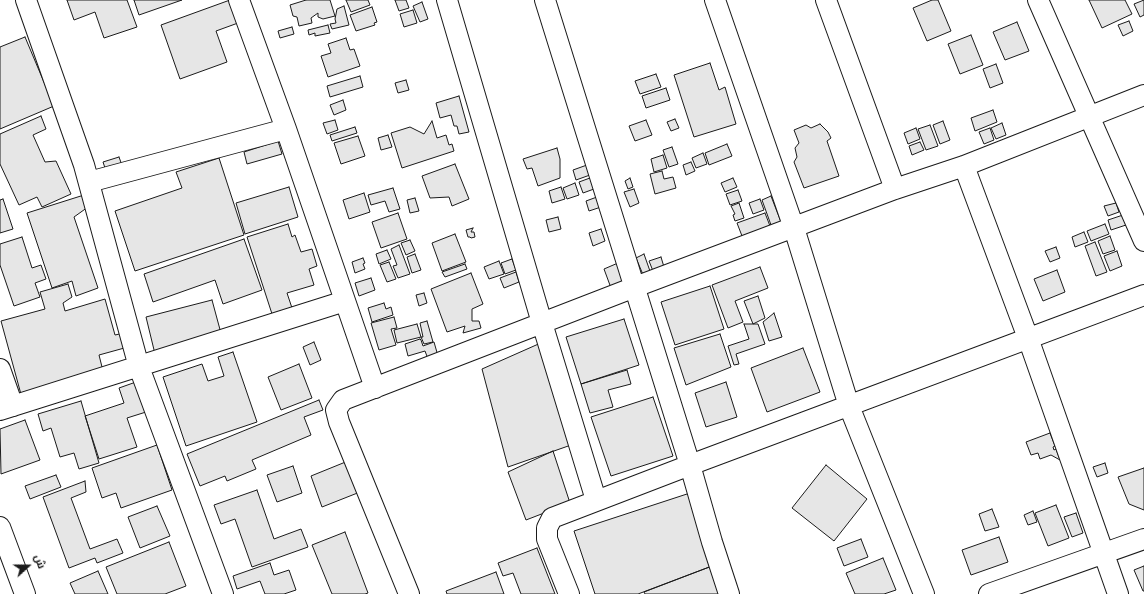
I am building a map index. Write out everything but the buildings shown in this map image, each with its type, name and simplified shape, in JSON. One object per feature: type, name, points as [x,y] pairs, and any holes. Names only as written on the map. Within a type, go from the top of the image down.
[{"type":"street","points":[[26,0],[89,182],[139,367],[223,594]]},
{"type":"street","points":[[239,0],[286,129],[375,388]]},
{"type":"street","points":[[447,0],[542,323],[596,500]]},
{"type":"street","points":[[545,0],[690,464],[729,594]]},
{"type":"street","points":[[715,0],[794,228],[849,406],[924,594]]},
{"type":"street","points":[[826,0],[895,189]]},
{"type":"street","points":[[1038,0],[1144,241]]},
{"type":"street","points":[[409,594],[336,410],[343,400],[635,287],[895,189],[964,166],[1144,95]]},
{"type":"street","points":[[89,182],[286,129]]},
{"type":"street","points":[[964,166],[1028,338],[1118,594]]},
{"type":"street","points":[[569,594],[547,539],[547,528],[552,518],[690,464],[1144,296]]},
{"type":"street","points":[[0,369],[6,408],[345,301]]},
{"type":"street","points":[[0,527],[25,594]]},
{"type":"street","points":[[989,594],[1144,540]]}]
